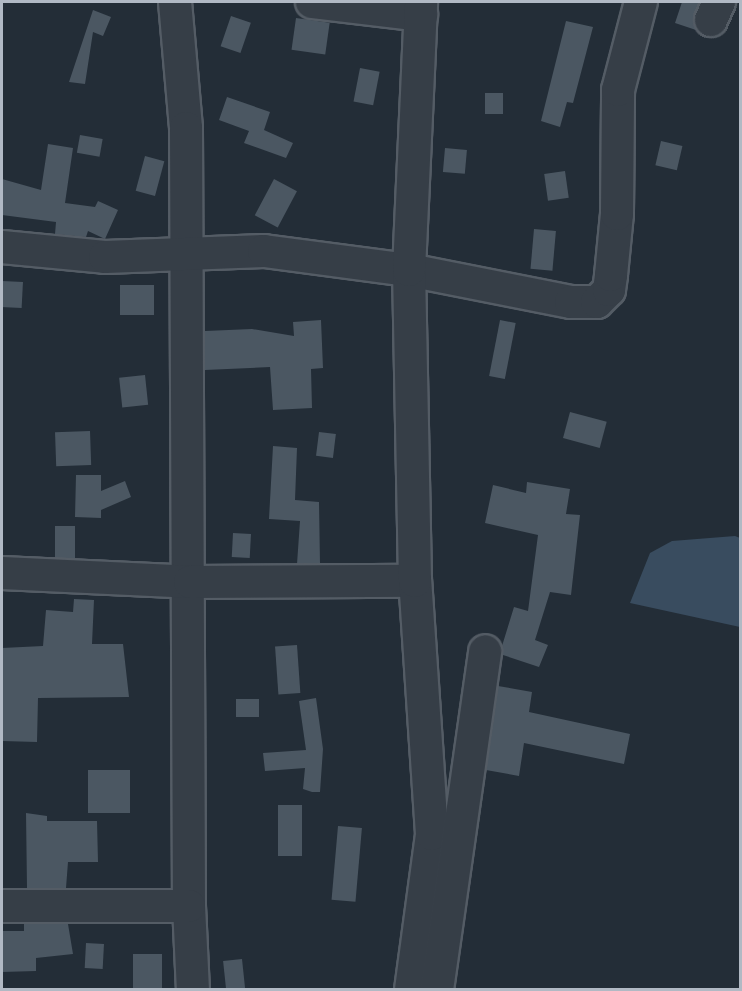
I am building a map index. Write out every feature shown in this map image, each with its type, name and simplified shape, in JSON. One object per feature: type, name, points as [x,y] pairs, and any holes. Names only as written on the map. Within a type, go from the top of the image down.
[{"type":"street","points":[[175,2],[186,128],[190,582],[189,906],[193,990]]},
{"type":"street","points":[[312,2],[421,8],[409,270],[415,581],[432,834],[411,990]]},
{"type":"street","points":[[2,247],[105,257],[264,251],[409,270],[571,303],[597,302],[609,290],[617,214],[618,90],[641,2]]},
{"type":"street","points":[[2,573],[190,582],[415,581]]},
{"type":"street","points":[[437,990],[485,651]]},
{"type":"street","points":[[2,906],[189,906]]},
{"type":"water","points":[[735,536],[740,538],[740,627],[630,603],[650,553],[672,541]]},
{"type":"building","points":[[682,2],[700,2],[693,21],[696,30],[675,23]]},
{"type":"building","points":[[93,10],[111,17],[103,36],[93,32],[85,84],[69,82]]},
{"type":"building","points":[[231,16],[251,23],[240,53],[221,46]]},
{"type":"building","points":[[296,18],[330,23],[325,54],[292,50]]},
{"type":"building","points":[[566,21],[593,27],[573,103],[567,102],[560,127],[541,121]]},
{"type":"building","points":[[360,68],[380,72],[373,105],[354,101]]},
{"type":"building","points":[[485,93],[503,93],[503,114],[485,114]]},
{"type":"building","points":[[227,97],[270,112],[264,130],[293,143],[286,158],[244,143],[249,131],[219,120]]},
{"type":"building","points":[[80,135],[103,139],[100,157],[77,153]]},
{"type":"building","points":[[661,141],[682,146],[677,170],[655,165]]},
{"type":"building","points":[[48,144],[73,148],[65,203],[95,207],[98,201],[118,210],[105,239],[88,231],[86,237],[55,234],[56,222],[2,215],[2,179],[41,190]]},
{"type":"building","points":[[445,148],[467,150],[465,174],[443,172]]},
{"type":"building","points":[[145,156],[164,161],[155,196],[136,191]]},
{"type":"building","points":[[565,171],[569,198],[548,201],[544,174]]},
{"type":"building","points":[[274,179],[297,191],[278,227],[255,215]]},
{"type":"building","points":[[534,229],[556,231],[552,271],[531,269]]},
{"type":"building","points":[[2,281],[23,282],[22,308],[2,307]]},
{"type":"building","points":[[120,285],[154,285],[154,315],[120,315]]},
{"type":"building","points":[[321,320],[323,368],[311,369],[312,408],[273,410],[270,367],[205,370],[205,331],[252,329],[294,336],[293,322]]},
{"type":"building","points":[[500,320],[516,323],[505,379],[489,376]]},
{"type":"building","points":[[145,375],[148,405],[122,408],[119,378]]},
{"type":"building","points":[[570,412],[607,422],[600,448],[563,438]]},
{"type":"building","points":[[90,431],[91,465],[56,466],[55,432]]},
{"type":"building","points":[[319,432],[336,434],[333,458],[316,456]]},
{"type":"building","points":[[273,446],[297,448],[295,500],[319,502],[320,563],[297,564],[300,521],[269,519]]},
{"type":"building","points":[[76,475],[101,475],[101,491],[125,481],[131,497],[101,510],[101,518],[75,517]]},
{"type":"building","points":[[527,482],[570,489],[566,514],[580,515],[571,595],[550,592],[535,640],[548,645],[539,667],[503,655],[502,646],[514,607],[528,611],[538,535],[485,523],[493,485],[526,493]]},
{"type":"building","points":[[55,526],[75,526],[75,558],[55,558]]},
{"type":"building","points":[[233,533],[251,534],[250,558],[232,557]]},
{"type":"building","points":[[74,599],[94,600],[92,644],[123,644],[129,697],[38,698],[37,742],[2,741],[2,648],[43,646],[46,610],[73,612]]},
{"type":"building","points":[[297,645],[300,693],[278,694],[275,647]]},
{"type":"building","points":[[498,686],[532,692],[529,712],[630,734],[624,764],[524,743],[519,776],[486,770]]},
{"type":"building","points":[[316,698],[323,749],[320,792],[312,792],[303,789],[305,768],[265,771],[263,753],[306,750],[299,701]]},
{"type":"building","points":[[236,699],[259,699],[259,717],[236,717]]},
{"type":"building","points":[[88,770],[130,770],[130,813],[88,813]]},
{"type":"building","points":[[278,805],[302,805],[302,856],[278,856]]},
{"type":"building","points":[[26,813],[47,816],[47,821],[97,821],[98,862],[68,862],[66,888],[27,888]]},
{"type":"building","points":[[338,826],[362,828],[355,902],[332,900]]},
{"type":"building","points":[[24,924],[68,924],[73,954],[36,958],[36,971],[2,972],[2,931],[24,931]]},
{"type":"building","points":[[86,943],[104,944],[103,969],[85,968]]},
{"type":"building","points":[[133,954],[162,954],[162,989],[133,989]]},
{"type":"building","points":[[242,959],[245,990],[226,990],[223,961]]}]
